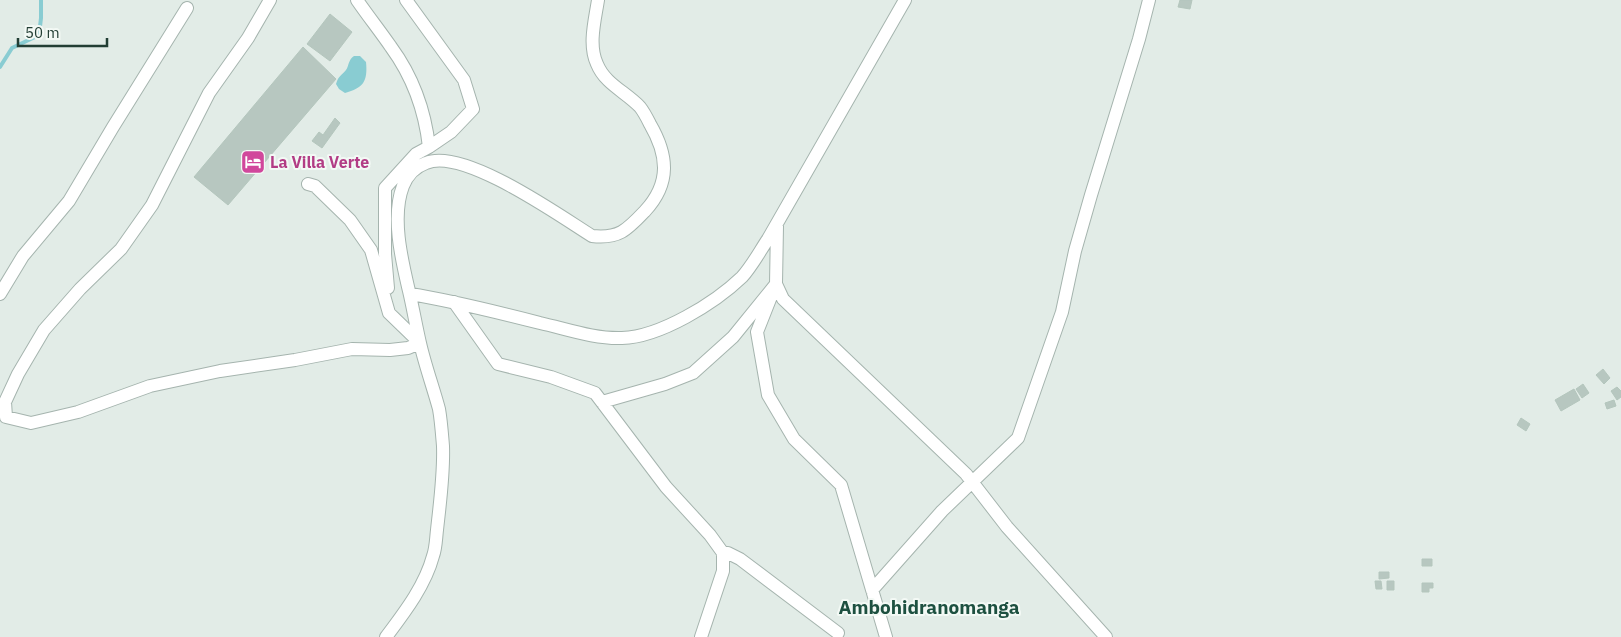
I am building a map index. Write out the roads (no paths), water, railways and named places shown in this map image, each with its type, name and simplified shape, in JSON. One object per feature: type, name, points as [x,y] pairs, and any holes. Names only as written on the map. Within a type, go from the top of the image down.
[{"type":"street","points":[[270,0],[248,38],[209,93],[152,205],[122,249],[80,288],[44,330],[18,374],[5,402],[3,418],[31,424],[78,412],[150,386],[220,371],[295,360],[352,348],[390,350],[408,348],[420,343]]},
{"type":"street","points":[[357,0],[393,49],[417,92],[426,126],[429,147]]},
{"type":"street","points":[[390,313],[385,254],[385,188],[416,154],[451,132],[473,109],[464,80],[406,0]]},
{"type":"street","points":[[386,637],[402,617],[419,590],[433,556],[441,498],[443,447],[439,411],[420,343],[399,237],[398,217],[401,196],[407,177],[426,162],[439,160],[452,162],[509,185],[592,236],[606,237],[624,231],[647,209],[659,192],[664,178],[665,164],[660,144],[640,108],[606,79],[596,62],[593,49],[598,0]]},
{"type":"street","points":[[410,294],[454,302],[597,337],[635,337],[650,334],[685,317],[719,296],[743,276],[768,239],[905,0]]},
{"type":"street","points":[[872,590],[942,511],[1018,438],[1062,312],[1075,251],[1149,0]]},
{"type":"street","points":[[0,294],[23,256],[69,201],[187,8]]},
{"type":"street","points":[[308,184],[314,186],[350,220],[371,250],[390,313],[420,343]]},
{"type":"street","points":[[777,223],[776,284],[757,332],[768,395],[794,440],[841,485],[886,637]]},
{"type":"street","points":[[776,284],[784,299],[966,474],[1007,527],[1106,637]]},
{"type":"street","points":[[602,402],[664,384],[693,373],[733,337],[776,284]]},
{"type":"street","points":[[454,302],[498,364],[551,377],[595,393],[666,487],[710,534],[723,553],[723,572],[701,637]]},
{"type":"street","points":[[723,553],[728,552],[740,560],[838,636]]},
{"type":"water","points":[[354,56],[360,56],[366,62],[366,75],[360,86],[345,93],[336,84]]},
{"type":"waterway","name":"Ambohidranomanga","points":[[0,67],[12,48],[39,35],[41,0]]},
{"type":"place","name":"La Villa Verte","points":[[253,162]]},
{"type":"district","name":"Ambohidranomanga","points":[[929,607]]}]
